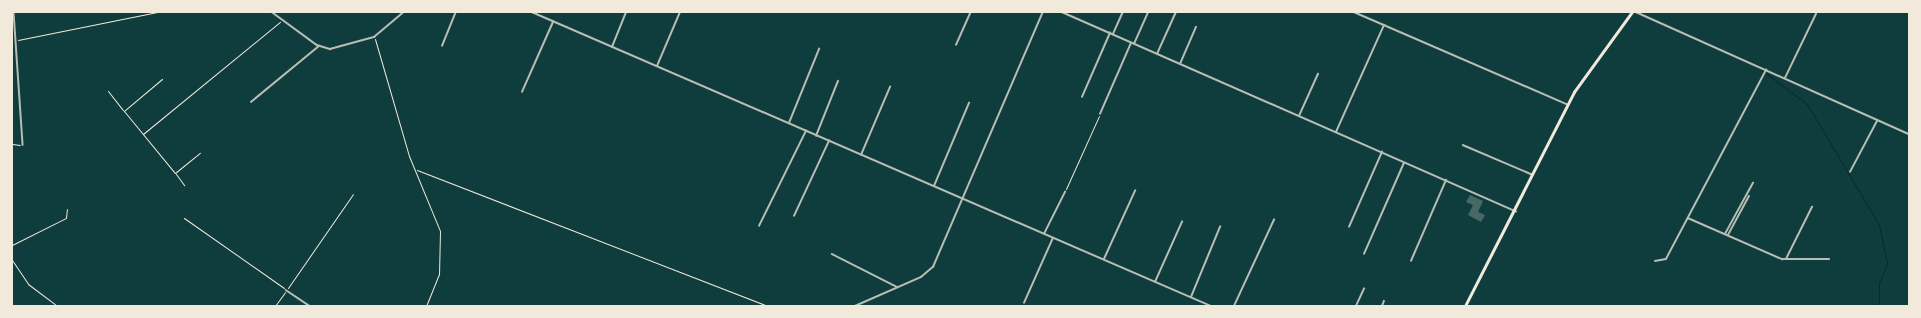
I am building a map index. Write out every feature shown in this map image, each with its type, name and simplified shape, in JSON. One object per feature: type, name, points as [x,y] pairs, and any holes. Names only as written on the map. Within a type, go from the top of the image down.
[{"type":"main road","points":[[1465,306],[1516,211],[1567,104],[1594,60],[1632,12]]},
{"type":"street","points":[[14,12],[23,145]]},
{"type":"street","points":[[272,12],[319,46],[334,48],[374,37],[404,12]]},
{"type":"street","points":[[442,46],[456,12]]},
{"type":"street","points":[[532,12],[1211,306]]},
{"type":"street","points":[[612,47],[626,12]]},
{"type":"street","points":[[657,66],[680,12]]},
{"type":"street","points":[[956,45],[971,12]]},
{"type":"street","points":[[855,306],[897,288],[932,270],[1043,12]]},
{"type":"street","points":[[1062,12],[1516,211]]},
{"type":"street","points":[[1070,16],[1072,12]]},
{"type":"street","points":[[1112,35],[1123,12]]},
{"type":"street","points":[[1134,44],[1148,12]]},
{"type":"street","points":[[1157,54],[1176,12]]},
{"type":"street","points":[[1354,12],[1567,104]]},
{"type":"street","points":[[1636,12],[1909,134]]},
{"type":"street","points":[[1785,78],[1816,14]]},
{"type":"street","points":[[522,92],[553,21]]},
{"type":"street","points":[[1336,132],[1384,25]]},
{"type":"street","points":[[1180,64],[1196,27]]},
{"type":"street","points":[[1082,97],[1110,33]]},
{"type":"street","points":[[1100,114],[1131,43]]},
{"type":"street","points":[[251,102],[319,46]]},
{"type":"street","points":[[788,124],[819,49]]},
{"type":"street","points":[[1655,261],[1665,260],[1766,70]]},
{"type":"street","points":[[1299,116],[1318,74]]},
{"type":"street","points":[[816,136],[838,81]]},
{"type":"street","points":[[861,155],[890,87]]},
{"type":"street","points":[[934,187],[969,103]]},
{"type":"street","points":[[1850,172],[1878,120]]},
{"type":"street","points":[[759,226],[806,131]]},
{"type":"street","points":[[794,216],[829,141]]},
{"type":"street","points":[[1463,145],[1533,175]]},
{"type":"street","points":[[1349,227],[1382,152]]},
{"type":"street","points":[[1364,254],[1404,162]]},
{"type":"street","points":[[1411,261],[1446,180]]},
{"type":"street","points":[[1724,234],[1753,183]]},
{"type":"street","points":[[1104,259],[1135,191]]},
{"type":"street","points":[[1044,234],[1065,192]]},
{"type":"street","points":[[1728,236],[1749,196]]},
{"type":"street","points":[[1786,259],[1812,207]]},
{"type":"street","points":[[1688,218],[1786,259],[1828,259]]},
{"type":"street","points":[[1234,306],[1274,220]]},
{"type":"street","points":[[1155,282],[1182,222]]},
{"type":"street","points":[[1191,297],[1220,227]]},
{"type":"street","points":[[1024,303],[1053,238]]},
{"type":"street","points":[[832,254],[897,288]]},
{"type":"street","points":[[1356,306],[1364,289]]},
{"type":"street","points":[[286,290],[310,306]]},
{"type":"street","points":[[1382,306],[1384,302]]},
{"type":"path","points":[[16,40],[157,12]]},
{"type":"path","points":[[143,134],[282,20]]},
{"type":"path","points":[[374,37],[400,129],[436,218],[442,243],[437,281],[426,306]]},
{"type":"path","points":[[124,111],[162,79]]},
{"type":"path","points":[[108,91],[184,185]]},
{"type":"path","points":[[1065,192],[1100,114]]},
{"type":"path","points":[[12,144],[23,145]]},
{"type":"path","points":[[175,173],[200,153]]},
{"type":"path","points":[[417,170],[768,306]]},
{"type":"path","points":[[275,306],[353,194]]},
{"type":"path","points":[[12,245],[66,218],[67,209]]},
{"type":"path","points":[[184,218],[286,290]]},
{"type":"path","points":[[12,260],[28,284],[57,306]]},
{"type":"building","points":[[1470,195],[1483,201],[1478,212],[1485,215],[1481,222],[1468,215],[1473,205],[1466,202]]},
{"type":"waterway","points":[[1759,68],[1807,104],[1879,225],[1887,264],[1879,283],[1879,306]]}]
